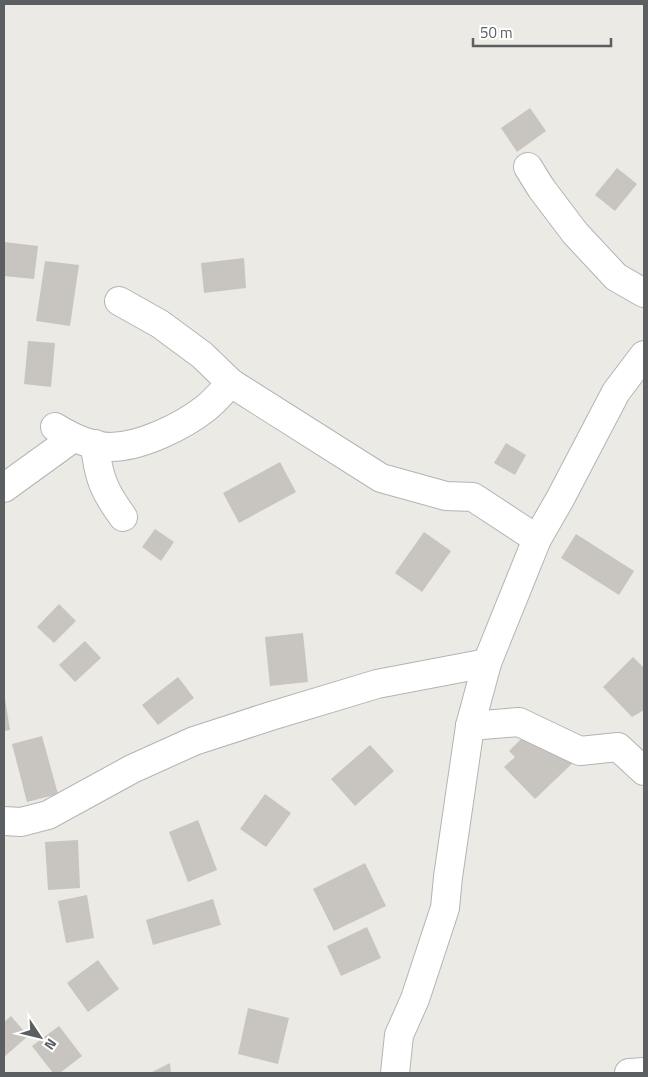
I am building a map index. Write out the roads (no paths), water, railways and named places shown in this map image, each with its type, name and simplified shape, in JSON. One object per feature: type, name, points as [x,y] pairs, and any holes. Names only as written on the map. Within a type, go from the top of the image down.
[{"type":"street","points":[[528,167],[574,233],[616,277],[644,293]]},
{"type":"street","points":[[118,301],[160,324],[202,354],[231,383],[381,478],[446,496],[473,497],[537,539]]},
{"type":"street","points":[[395,1073],[399,1036],[415,999],[446,908],[448,877],[470,726],[487,663],[537,539],[616,392],[644,355]]},
{"type":"street","points":[[74,436],[109,447],[134,443],[170,430],[206,408],[231,383]]},
{"type":"street","points":[[4,488],[74,436]]},
{"type":"street","points":[[74,436],[97,467],[108,497],[123,517]]},
{"type":"street","points":[[4,821],[21,822],[48,815],[132,769],[194,741],[219,732],[377,684],[487,663]]},
{"type":"street","points":[[470,726],[519,722],[580,751],[618,747],[644,770]]},
{"type":"street","points":[[629,1073],[644,1072]]}]
